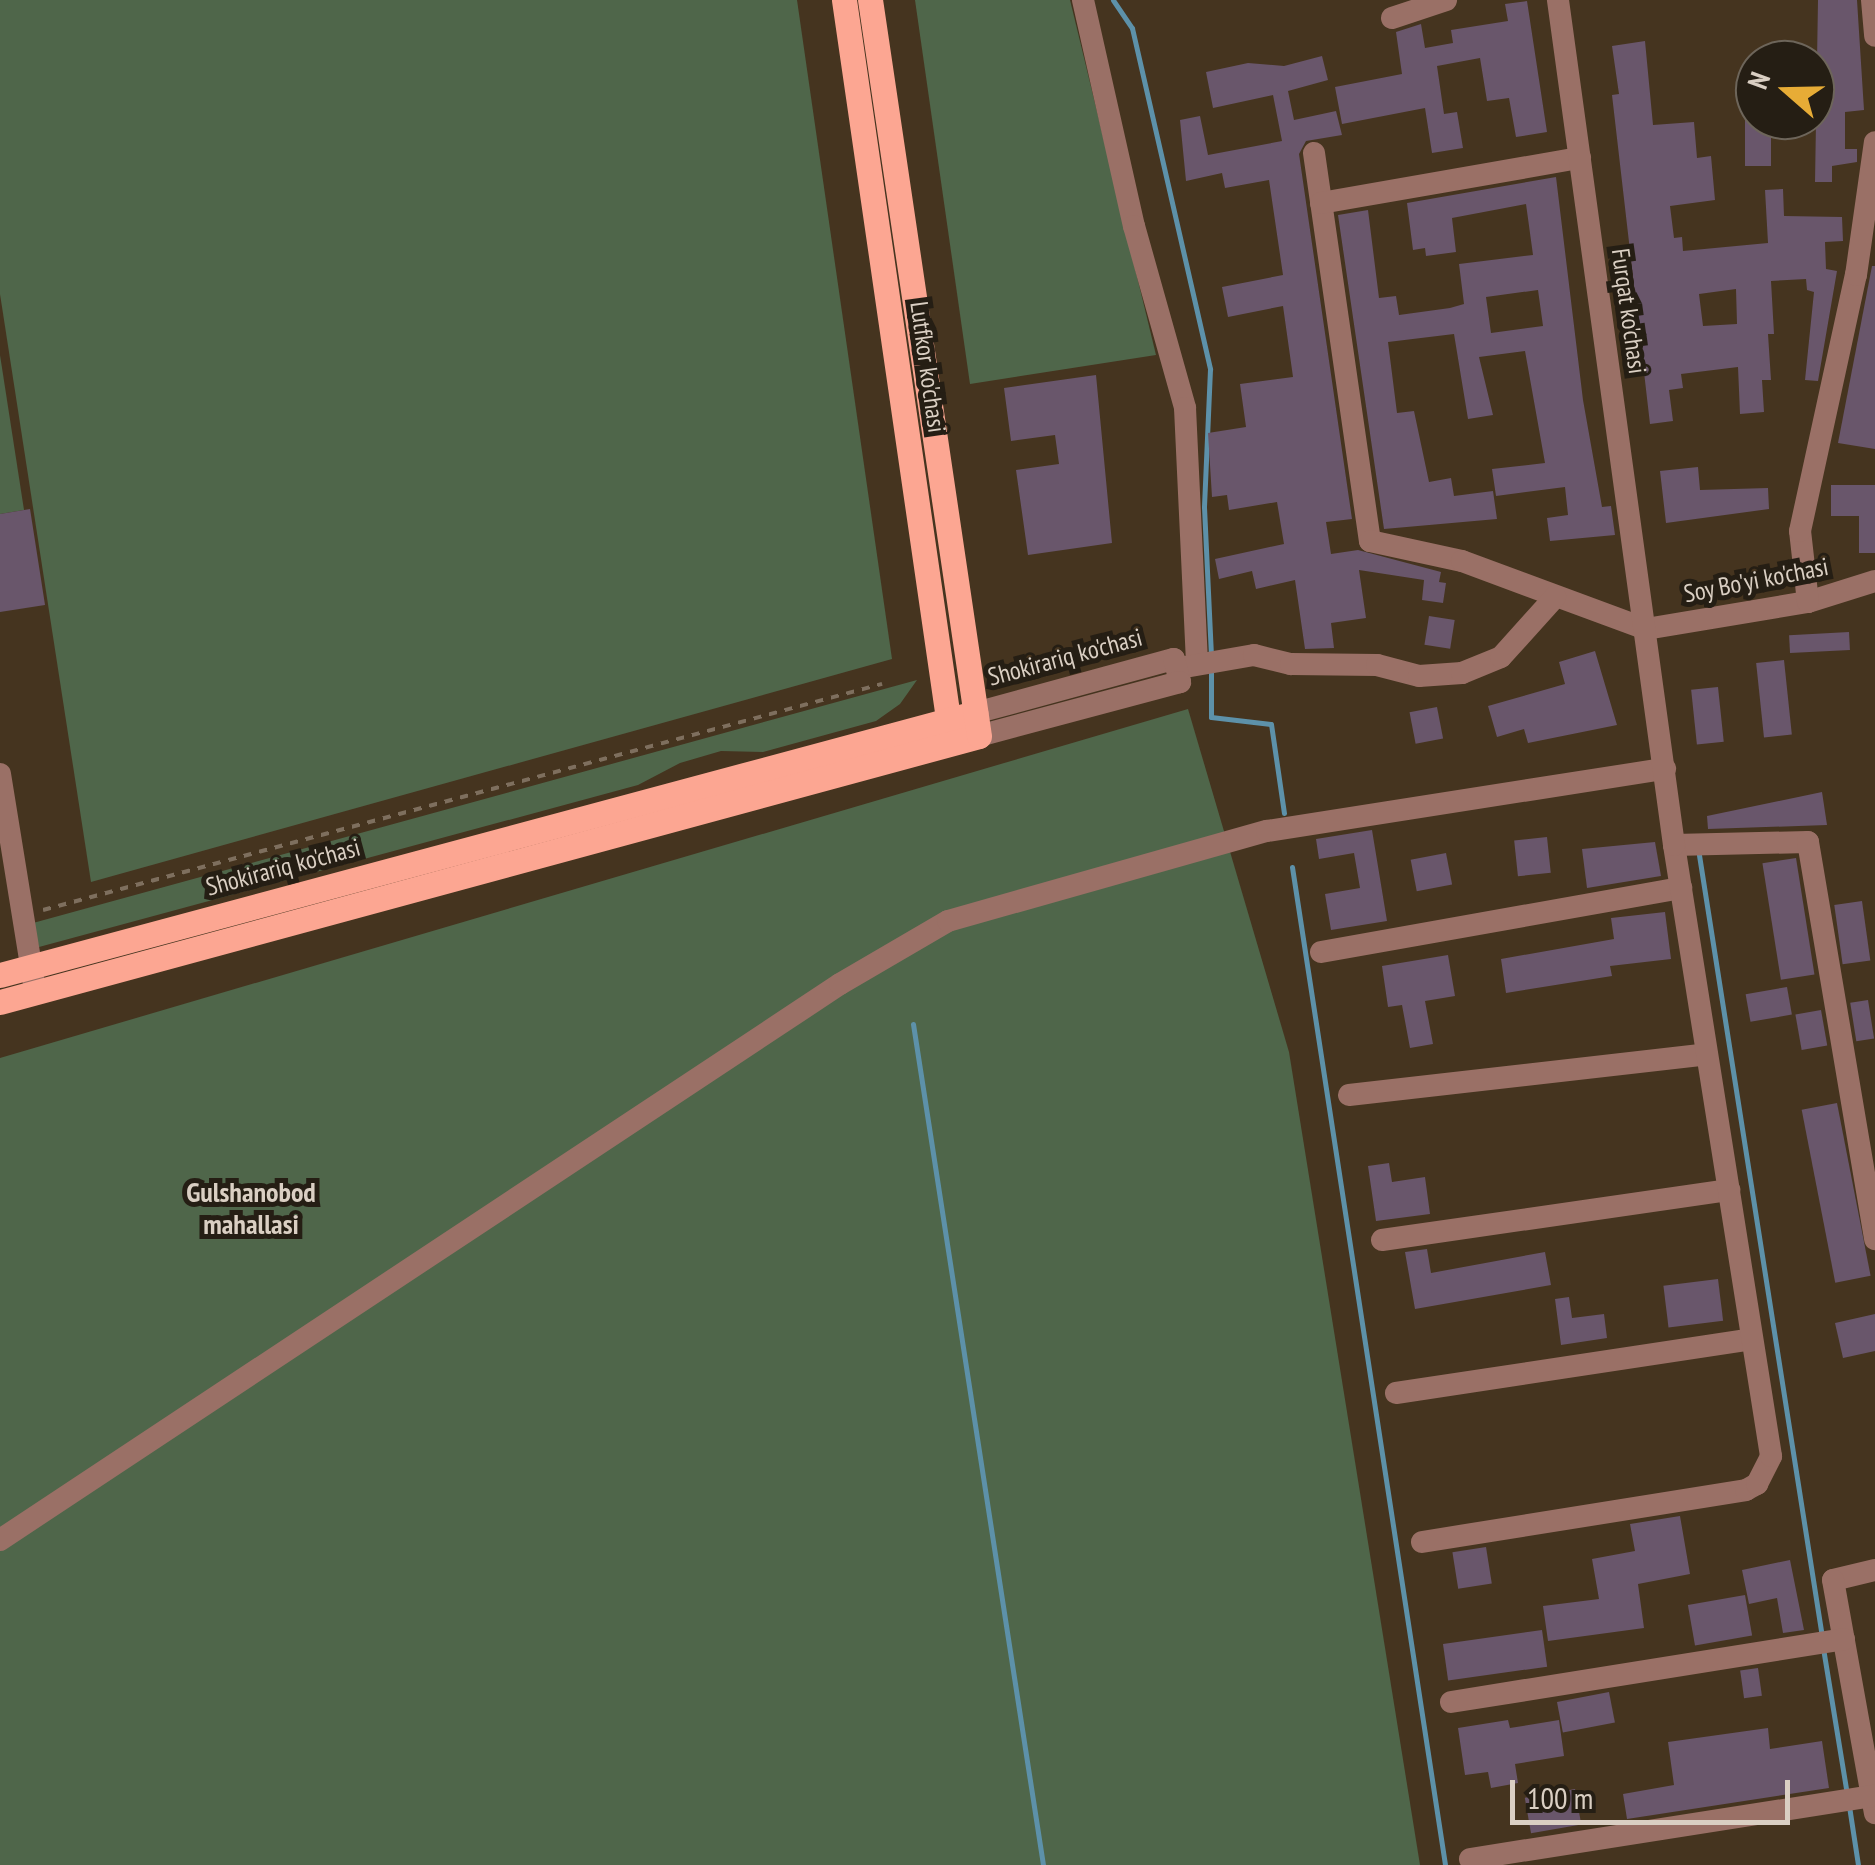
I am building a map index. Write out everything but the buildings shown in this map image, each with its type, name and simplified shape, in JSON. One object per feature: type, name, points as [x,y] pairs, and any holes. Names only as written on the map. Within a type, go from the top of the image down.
[{"type":"main road","name":"Lutfkor ko'chasi","points":[[844,0],[950,732]]},
{"type":"main road","name":"Lutfkor ko'chasi","points":[[870,0],[977,724]]},
{"type":"main road","name":"Shokirariq ko'chasi","points":[[0,1002],[977,724]]},
{"type":"main road","name":"Shokirariq ko'chasi","points":[[0,974],[950,732]]},
{"type":"street","points":[[1083,0],[1134,226],[1186,408],[1187,666],[1254,655],[1291,664],[1377,665],[1418,676],[1462,673],[1501,657],[1555,597]]},
{"type":"street","points":[[1392,18],[1446,0]]},
{"type":"street","name":"Furqat ko'chasi","points":[[1422,1542],[1758,1484],[1770,1456],[1674,845],[1558,0]]},
{"type":"street","points":[[1872,0],[1875,36]]},
{"type":"street","points":[[1808,602],[1800,531],[1856,275],[1875,142]]},
{"type":"street","points":[[1314,153],[1370,541],[1462,561],[1646,629]]},
{"type":"street","points":[[1321,202],[1580,158]]},
{"type":"street","name":"Soy Bo'yi ko'chasi","points":[[1646,629],[1808,602],[1875,581]]},
{"type":"street","name":"Shokirariq ko'chasi","points":[[977,724],[1180,682],[1187,666]]},
{"type":"street","points":[[0,1540],[840,984],[948,921],[1267,831],[1664,769]]},
{"type":"street","points":[[0,774],[6,861],[36,992]]},
{"type":"street","points":[[1674,845],[1808,842],[1875,1239]]},
{"type":"street","points":[[1321,952],[1681,888]]},
{"type":"street","points":[[1348,1095],[1707,1054]]},
{"type":"street","points":[[1382,1240],[1729,1190]]},
{"type":"street","points":[[1396,1393],[1752,1339]]},
{"type":"street","points":[[1470,1860],[1874,1804],[1872,1769],[1833,1580],[1875,1570]]},
{"type":"street","points":[[1451,1702],[1844,1639]]},
{"type":"path","points":[[21,916],[882,684]]},
{"type":"green space","points":[[0,0],[797,0],[892,659],[91,882],[0,294]]},
{"type":"green space","points":[[915,0],[1070,0],[1156,355],[970,384]]},
{"type":"green space","points":[[0,355],[24,510],[0,514]]},
{"type":"green space","points":[[917,680],[900,704],[876,721],[763,752],[721,751],[680,763],[638,785],[39,947],[33,923]]},
{"type":"green space","points":[[1188,709],[1289,1052],[1420,1865],[0,1865],[0,1058]]},
{"type":"waterway","points":[[1113,0],[1132,28],[1210,369],[1204,507],[1211,654]]},
{"type":"waterway","points":[[1211,670],[1211,717],[1271,724],[1284,813]]},
{"type":"waterway","points":[[1699,855],[1822,1637]]},
{"type":"waterway","points":[[1292,867],[1445,1865]]},
{"type":"waterway","points":[[913,1024],[1043,1865]]},
{"type":"waterway","points":[[1823,1648],[1847,1795]]},
{"type":"waterway","points":[[1849,1806],[1858,1865]]},
{"type":"district","name":"Gulshanobod mahallasi","points":[[251,1208]]}]
